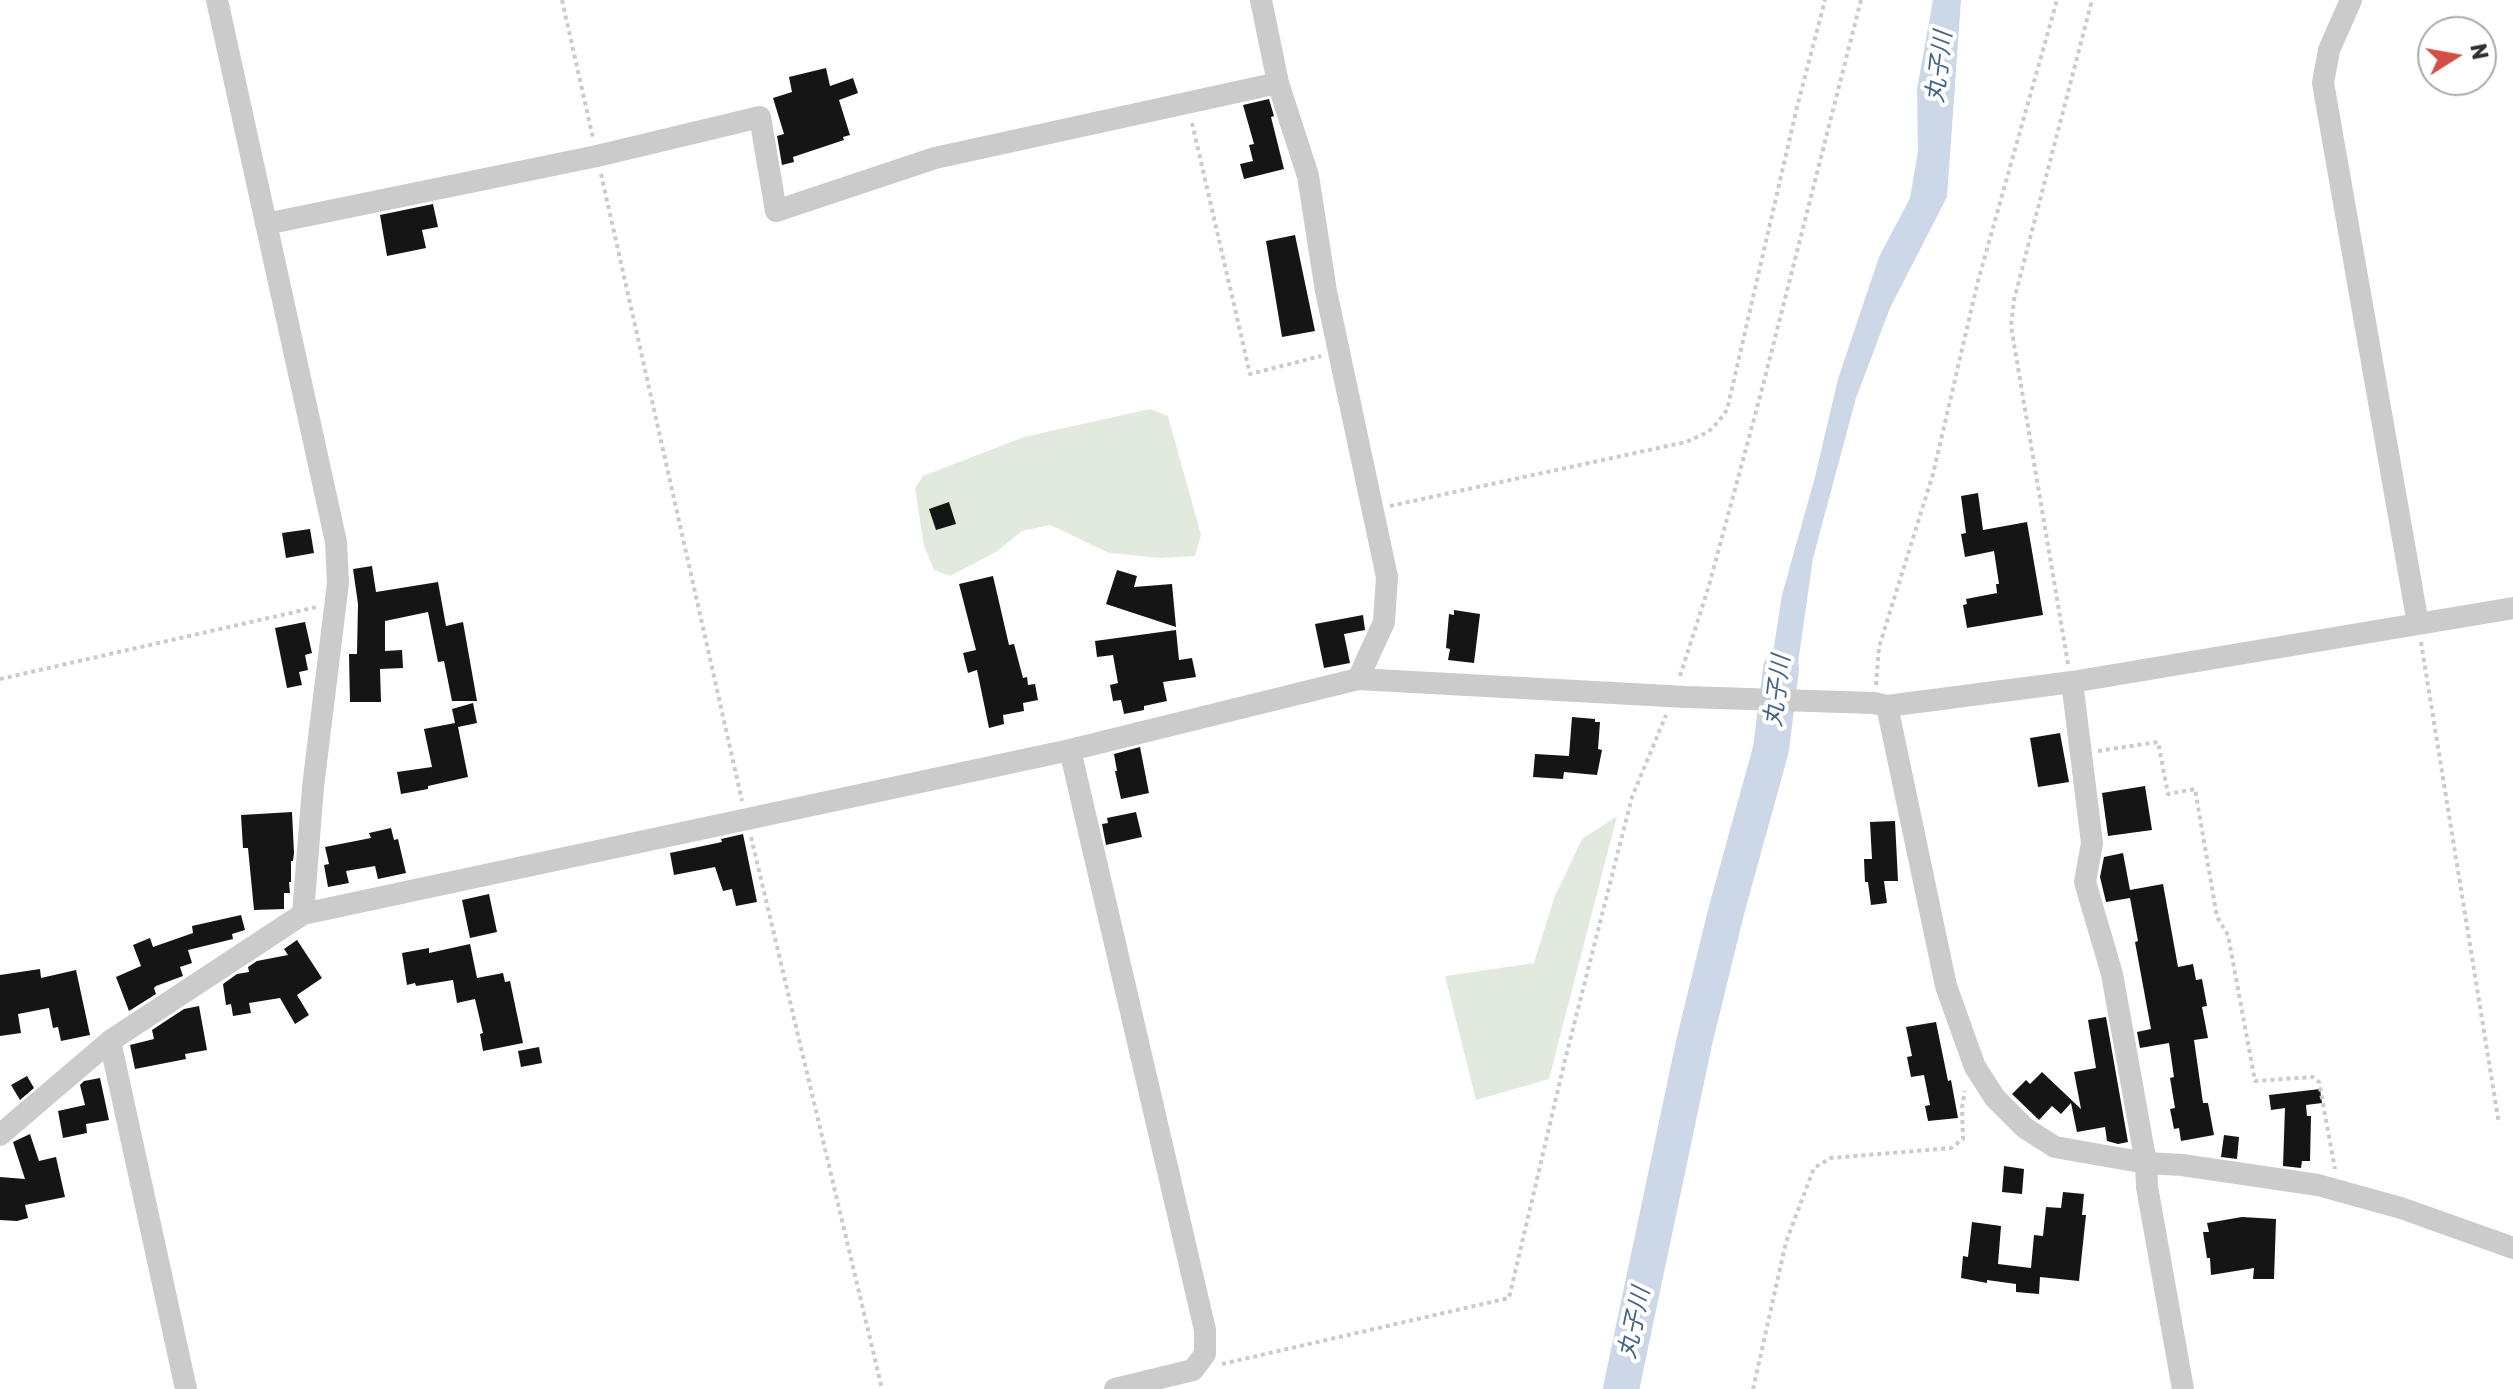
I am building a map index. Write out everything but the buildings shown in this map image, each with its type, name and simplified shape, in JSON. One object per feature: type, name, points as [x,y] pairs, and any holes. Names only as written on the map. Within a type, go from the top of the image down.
[{"type":"street","points":[[217,0],[336,542],[338,583],[313,787],[303,914]]},
{"type":"street","points":[[1261,0],[1278,83],[1308,176],[1326,291],[1387,577],[1384,622],[1358,679]]},
{"type":"street","points":[[2351,0],[2329,50],[2323,83],[2418,624]]},
{"type":"street","points":[[266,224],[597,156],[760,117],[776,211],[935,158],[1278,83]]},
{"type":"street","points":[[0,1135],[110,1041],[303,914],[1070,750],[1358,679],[1881,705],[2072,682],[2513,608]]},
{"type":"street","points":[[2072,682],[2092,843],[2085,882],[2112,974],[2183,1389]]},
{"type":"street","points":[[1881,705],[1946,986],[1975,1067],[1995,1098],[2025,1128],[2055,1147],[2146,1163],[2182,1165],[2318,1185],[2401,1208],[2513,1248]]},
{"type":"street","points":[[1070,750],[1205,1330],[1205,1354],[1193,1370],[1115,1389]]},
{"type":"street","points":[[110,1041],[186,1389]]},
{"type":"path","points":[[562,0],[746,819],[882,1389]]},
{"type":"path","points":[[1373,509],[1686,442],[1708,432],[1718,422],[1727,410],[1825,0]]},
{"type":"path","points":[[1193,1370],[1509,1298],[1632,797],[1680,697],[1861,0]]},
{"type":"path","points":[[1881,705],[1879,647],[1933,474],[1978,281],[2057,0]]},
{"type":"path","points":[[2072,682],[2011,326],[2014,300],[2092,0]]},
{"type":"path","points":[[1188,102],[1250,374],[1339,352]]},
{"type":"path","points":[[0,679],[335,603]]},
{"type":"path","points":[[2418,624],[2499,1124]]},
{"type":"path","points":[[2080,754],[2158,742],[2168,794],[2195,789],[2217,917],[2228,935],[2255,1081],[2313,1077],[2319,1082],[2339,1191]]},
{"type":"path","points":[[1753,1389],[1786,1242],[1814,1168],[1831,1158],[1951,1148],[1963,1139],[1962,1107],[1975,1067]]},
{"type":"shaded area","points":[[1150,409],[1168,416],[1201,535],[1195,556],[1160,558],[1109,553],[1050,525],[1022,531],[996,552],[950,576],[934,570],[924,546],[915,488],[923,476],[1024,437]]},
{"type":"shaded area","points":[[1617,816],[1549,1079],[1476,1100],[1445,976],[1534,963],[1554,898],[1582,839]]},
{"type":"water","points":[[1933,0],[1961,0],[1947,197],[1890,308],[1856,398],[1813,558],[1790,719],[1763,717],[1782,595],[1838,379],[1879,257],[1910,198],[1918,151],[1917,89]]},
{"type":"waterway","name":"丸子川","points":[[1621,1389],[1694,1043],[1771,749],[1781,669]]}]
